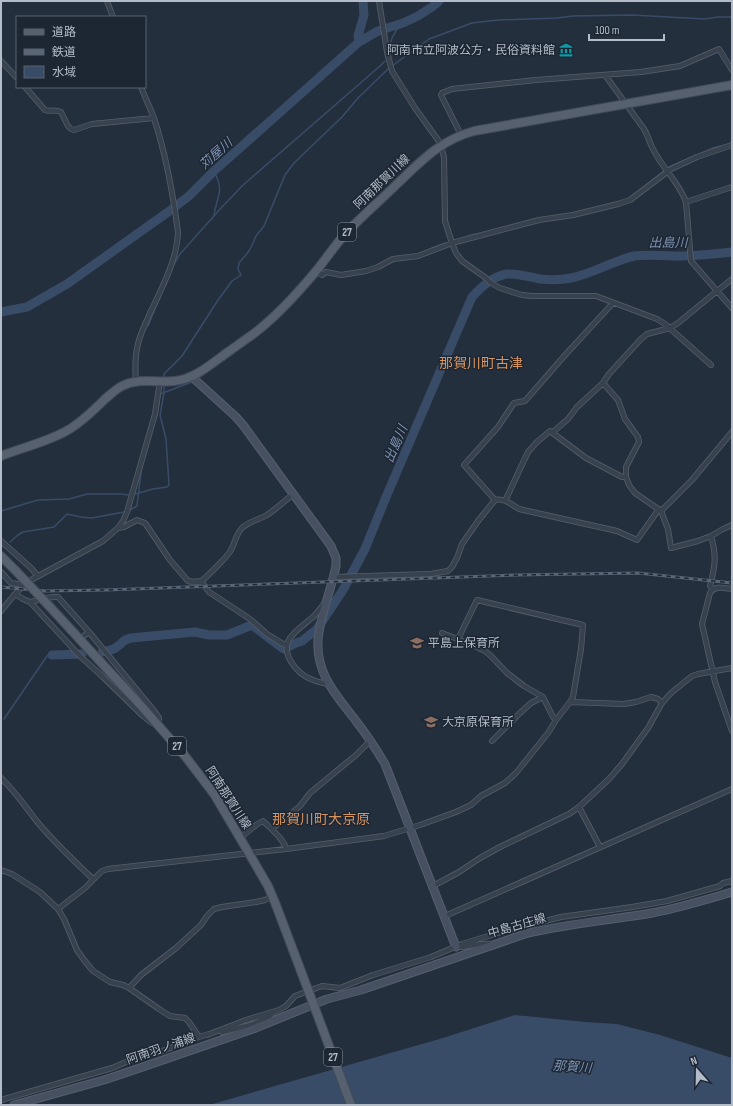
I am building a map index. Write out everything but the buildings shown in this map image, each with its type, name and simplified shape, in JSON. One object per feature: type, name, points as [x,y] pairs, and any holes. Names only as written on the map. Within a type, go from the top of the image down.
[{"type":"main road","name":"阿南那賀川線","points":[[1,456],[69,430],[121,386],[144,380],[176,381],[200,372],[211,365],[253,334],[278,311],[318,273],[346,233],[421,161],[450,140],[474,131],[732,85]]},
{"type":"main road","points":[[191,376],[236,417],[331,546],[336,558],[336,566],[323,613],[318,640],[318,655],[321,666],[328,684],[370,740],[385,764],[456,947]]},
{"type":"main road","name":"阿南那賀川線","points":[[1,556],[158,725],[185,756],[214,794],[268,886],[351,1105]]},
{"type":"main road","name":"中島古庄線","points":[[314,1007],[491,944],[534,931],[685,906],[731,891]]},
{"type":"main road","name":"阿南羽ノ浦線","points":[[14,1105],[104,1080],[252,1027],[314,1007]]},
{"type":"street","points":[[107,1],[113,16]]},
{"type":"street","points":[[379,1],[387,52],[392,71],[441,146],[444,157],[445,221],[451,242],[462,261],[489,282],[500,288],[522,295],[596,296],[657,319],[670,328],[711,365]]},
{"type":"street","points":[[461,135],[441,95],[442,93],[452,89],[536,80],[641,72],[680,66],[719,49],[732,70]]},
{"type":"street","points":[[1,61],[16,77]]},
{"type":"street","points":[[605,75],[644,129],[652,149],[679,187],[686,202],[691,262],[732,308]]},
{"type":"street","points":[[26,88],[45,110],[48,111],[56,109],[61,112],[68,126],[74,130],[92,124],[154,118]]},
{"type":"street","points":[[136,381],[135,370],[138,344],[175,255],[178,241],[177,225],[168,171],[154,118],[141,88]]},
{"type":"street","points":[[318,273],[322,275],[326,272],[341,275],[366,271],[378,267],[393,259],[418,256],[451,242],[539,220],[573,215],[618,204],[630,200],[667,170],[697,157],[732,145]]},
{"type":"street","points":[[686,202],[732,187]]},
{"type":"street","points":[[505,501],[528,452],[536,442],[550,431],[553,432],[568,419],[577,407],[603,383],[609,374],[641,338],[647,334],[670,328],[678,323],[732,279]]},
{"type":"street","points":[[495,500],[464,465],[498,427],[514,403],[525,401],[614,303]]},
{"type":"street","points":[[1,612],[24,585],[103,541],[118,528],[123,521],[127,512],[155,414],[160,381]]},
{"type":"street","points":[[603,383],[618,400],[625,419],[638,437],[639,442],[626,467],[626,477],[629,485],[635,493],[660,510],[668,529],[671,548],[698,541],[732,525]]},
{"type":"street","points":[[553,432],[586,458],[622,477],[626,477]]},
{"type":"street","points":[[334,577],[431,574],[448,571],[457,558],[462,544],[478,521],[495,500],[500,499],[519,508],[617,531],[637,540],[660,510],[692,480],[732,432]]},
{"type":"street","points":[[118,528],[124,528],[137,520],[145,523],[170,560],[188,581],[201,581],[232,549],[237,534],[242,527],[265,516],[293,494]]},
{"type":"street","points":[[711,536],[715,560],[710,586],[713,589]]},
{"type":"street","points":[[1,541],[38,576]]},
{"type":"street","points":[[1,572],[11,583],[24,585]]},
{"type":"street","points":[[201,581],[210,592],[250,619],[267,634],[286,645]]},
{"type":"street","points":[[732,589],[713,589],[710,593],[702,624],[715,682],[732,731]]},
{"type":"street","points":[[15,594],[30,602],[73,645],[78,654],[143,716],[152,723],[158,725],[159,718],[155,712],[58,597],[49,596],[30,602]]},
{"type":"street","points":[[58,909],[102,871],[108,869],[286,849],[384,836],[456,812],[471,805],[481,796],[505,783],[516,773],[532,754],[573,697],[581,649],[583,625],[477,600],[458,639]]},
{"type":"street","points":[[326,601],[314,616],[292,633],[286,645],[290,660],[296,669],[311,680],[328,684]]},
{"type":"street","points":[[442,633],[474,645],[485,651],[507,673],[524,686],[543,697],[556,720]]},
{"type":"street","points":[[433,886],[502,846],[556,821],[579,807],[609,779],[622,764],[648,728],[662,703],[671,693],[692,676],[713,670],[732,668]]},
{"type":"street","points":[[492,741],[531,702],[543,697]]},
{"type":"street","points":[[570,702],[624,704],[652,698],[658,699],[662,703]]},
{"type":"street","points":[[272,829],[300,806],[310,793],[365,747],[370,740]]},
{"type":"street","points":[[1,778],[20,798],[34,818],[52,839],[93,879]]},
{"type":"street","points":[[444,916],[732,789]]},
{"type":"street","points":[[579,807],[600,847]]},
{"type":"street","points":[[240,838],[256,824],[263,822],[272,829],[284,843],[286,849]]},
{"type":"street","points":[[1,870],[12,874],[40,892],[58,909],[64,919],[77,950],[93,971],[110,982],[129,988],[170,1016],[185,1018],[199,1037]]},
{"type":"street","points":[[207,1035],[275,1011],[286,1006],[295,996],[322,986],[340,988],[373,975],[430,957],[469,941],[561,917],[667,901],[720,886],[724,883],[732,881]]},
{"type":"street","points":[[129,988],[141,975],[176,948],[201,925],[207,916],[214,910],[222,907],[265,900],[272,896]]},
{"type":"street","points":[[456,947],[485,943],[491,944]]},
{"type":"street","points":[[1,1100],[112,1068],[152,1051],[157,1052],[199,1037],[252,1027],[270,1016],[275,1011]]},
{"type":"water","name":"那賀川","points":[[515,1015],[617,1024],[660,1035],[732,1058],[732,1105],[209,1105],[443,1038]]},
{"type":"waterway","points":[[359,42],[358,36],[364,15],[363,1]]},
{"type":"waterway","name":"苅屋川","points":[[1,312],[27,307],[67,284],[189,196],[214,171],[359,42],[378,31],[403,23],[418,16],[439,1]]},
{"type":"waterway","points":[[392,66],[429,39],[472,23],[573,16],[632,15],[705,19],[732,17]]},
{"type":"waterway","points":[[390,45],[392,38],[403,23]]},
{"type":"waterway","points":[[173,266],[180,254],[242,186],[385,61]]},
{"type":"waterway","points":[[164,378],[164,374],[182,356],[232,281],[241,275],[238,269],[239,263],[249,251],[256,236],[264,226],[285,175],[294,163],[342,117],[358,98],[389,68]]},
{"type":"waterway","points":[[650,182],[669,167],[713,148],[732,143]]},
{"type":"waterway","points":[[214,171],[220,189],[214,215]]},
{"type":"waterway","points":[[468,236],[476,234]]},
{"type":"waterway","points":[[432,248],[443,244]]},
{"type":"waterway","name":"出島川","points":[[102,652],[109,651],[120,645],[125,640],[131,638],[195,632],[209,635],[227,635],[252,625],[284,649],[302,641],[317,629],[343,590],[365,549],[472,297],[483,286],[492,280],[507,274],[552,280],[571,278],[587,274],[634,256],[691,256],[732,252]]},
{"type":"waterway","points":[[395,257],[403,256]]},
{"type":"waterway","points":[[310,284],[320,274]]},
{"type":"waterway","points":[[148,326],[160,297]]},
{"type":"waterway","points":[[200,377],[233,354]]},
{"type":"waterway","points":[[158,410],[160,394],[192,382]]},
{"type":"waterway","points":[[135,494],[167,487],[169,485],[166,439],[160,415],[164,393],[164,383]]},
{"type":"waterway","points":[[130,510],[137,506],[141,472]]},
{"type":"waterway","points":[[1,511],[38,500],[69,499],[87,494],[129,495]]},
{"type":"waterway","points":[[10,542],[23,532],[54,527],[67,514],[92,518],[124,512]]},
{"type":"waterway","name":"出島川","points":[[52,655],[82,654]]},
{"type":"waterway","points":[[4,719],[47,656],[52,655]]},
{"type":"railway","points":[[1,587],[45,591],[106,590],[517,575],[638,573],[732,583]]},
{"type":"place","name":"阿南市立阿波公方・民俗資料館","points":[[566,50]]},
{"type":"place","name":"平島上保育所","points":[[417,643]]},
{"type":"place","name":"大京原保育所","points":[[431,722]]},
{"type":"district","name":"那賀川町古津","points":[[481,363]]},
{"type":"district","name":"那賀川町大京原","points":[[321,819]]}]
